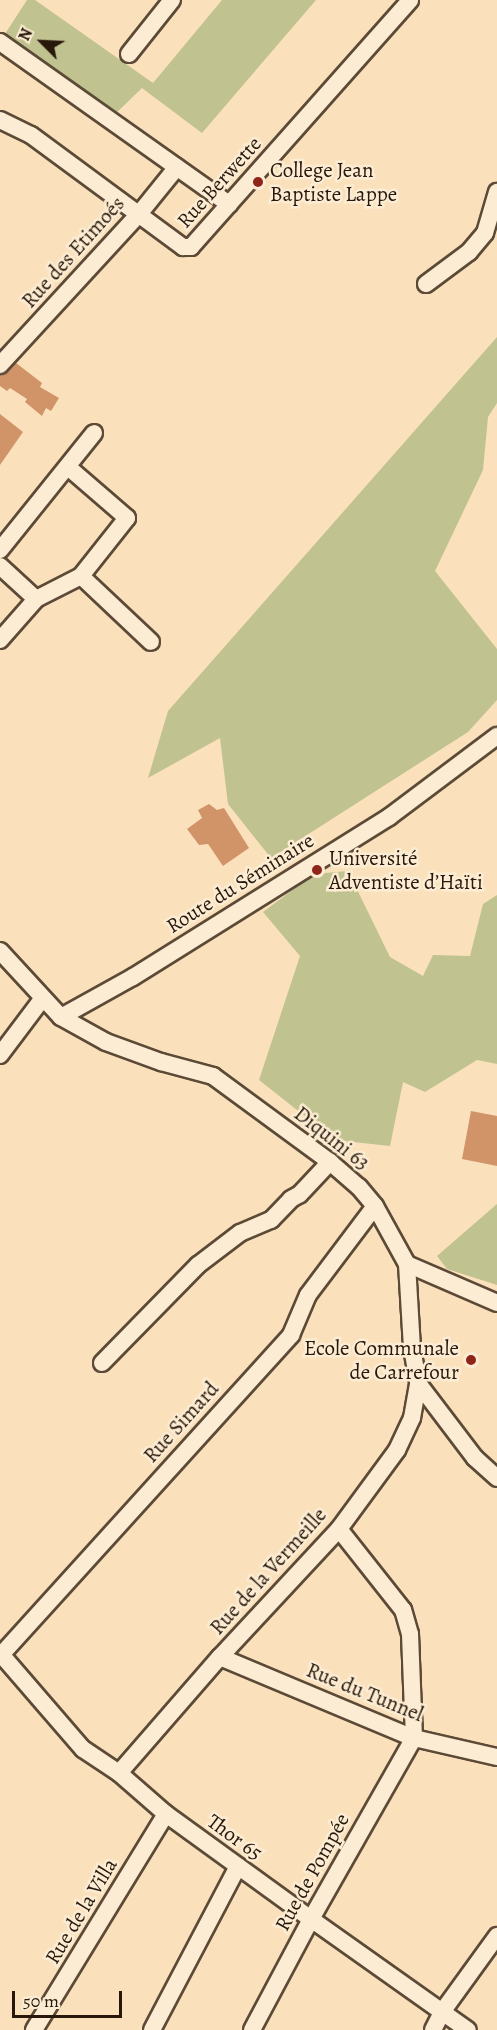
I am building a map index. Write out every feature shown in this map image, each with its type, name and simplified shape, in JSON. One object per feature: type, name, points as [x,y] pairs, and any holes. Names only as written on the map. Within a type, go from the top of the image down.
[{"type":"street","points":[[129,54],[172,0]]},
{"type":"street","name":"Rue Berwette","points":[[0,120],[31,135],[187,248],[191,247],[410,0]]},
{"type":"street","points":[[0,42],[229,204]]},
{"type":"street","name":"Rue des Etimoés","points":[[0,365],[139,214],[177,167]]},
{"type":"street","points":[[426,284],[469,252],[485,233],[497,192]]},
{"type":"street","points":[[0,550],[94,433]]},
{"type":"street","points":[[0,640],[36,599],[81,576],[127,519],[68,467]]},
{"type":"street","points":[[0,566],[36,599]]},
{"type":"street","points":[[81,576],[151,642]]},
{"type":"street","name":"Route du Séminaire","points":[[61,1017],[133,977],[389,817],[497,736]]},
{"type":"street","name":"Diquini 63","points":[[0,951],[61,1017],[106,1042],[161,1062],[213,1076],[330,1161],[359,1187],[375,1206],[407,1264],[412,1348],[418,1383],[475,1458],[497,1478]]},
{"type":"street","points":[[0,1055],[43,998]]},
{"type":"street","points":[[102,1363],[198,1265],[240,1233],[271,1220],[291,1199],[300,1194],[330,1161]]},
{"type":"street","name":"Rue Simard","points":[[1,1654],[291,1335],[308,1295],[375,1206]]},
{"type":"street","points":[[407,1264],[497,1303]]},
{"type":"street","name":"Rue de la Vermeille","points":[[119,1773],[220,1657],[339,1529],[397,1450],[412,1418],[418,1383]]},
{"type":"street","points":[[339,1529],[403,1610],[411,1634],[414,1738]]},
{"type":"street","name":"Thor 65","points":[[1,1654],[83,1749],[119,1773],[166,1814],[468,2030]]},
{"type":"street","name":"Rue du Tunnel","points":[[220,1657],[414,1738],[497,1757]]},
{"type":"street","name":"Rue de Pompée","points":[[252,2030],[311,1919],[414,1738]]},
{"type":"street","name":"Rue de la Villa","points":[[34,2030],[166,1814]]},
{"type":"street","points":[[152,2030],[238,1866]]},
{"type":"street","points":[[433,2030],[442,2012],[497,1936]]},
{"type":"green space","points":[[27,0],[35,0],[153,83],[222,0],[316,0],[202,133],[142,88],[112,117],[3,37]]},
{"type":"green space","points":[[497,337],[497,403],[488,417],[483,470],[435,571],[497,649],[497,700],[468,732],[271,858],[228,804],[220,738],[148,778],[168,711]]},
{"type":"green space","points":[[348,871],[390,957],[423,976],[433,955],[470,956],[483,904],[497,895],[497,1064],[477,1060],[425,1092],[403,1082],[390,1146],[335,1140],[259,1080],[300,956],[263,912],[314,874]]},
{"type":"green space","points":[[497,1204],[497,1285],[447,1269],[437,1256]]},
{"type":"building","points":[[16,363],[42,383],[40,387],[59,398],[51,411],[46,408],[42,416],[25,402],[27,399],[10,388],[7,391],[0,386],[0,375]]},
{"type":"building","points":[[0,414],[23,432],[0,465]]},
{"type":"building","points":[[209,804],[217,810],[224,808],[249,848],[223,866],[208,844],[199,845],[187,829],[202,818],[198,810]]},
{"type":"building","points":[[471,1111],[497,1116],[497,1166],[462,1159]]},
{"type":"place","name":"College Jean Baptiste Lappe","points":[[258,182]]},
{"type":"place","name":"Université Adventiste d’Haïti","points":[[317,870]]},
{"type":"place","name":"Ecole Communale de Carrefour","points":[[471,1360]]}]
